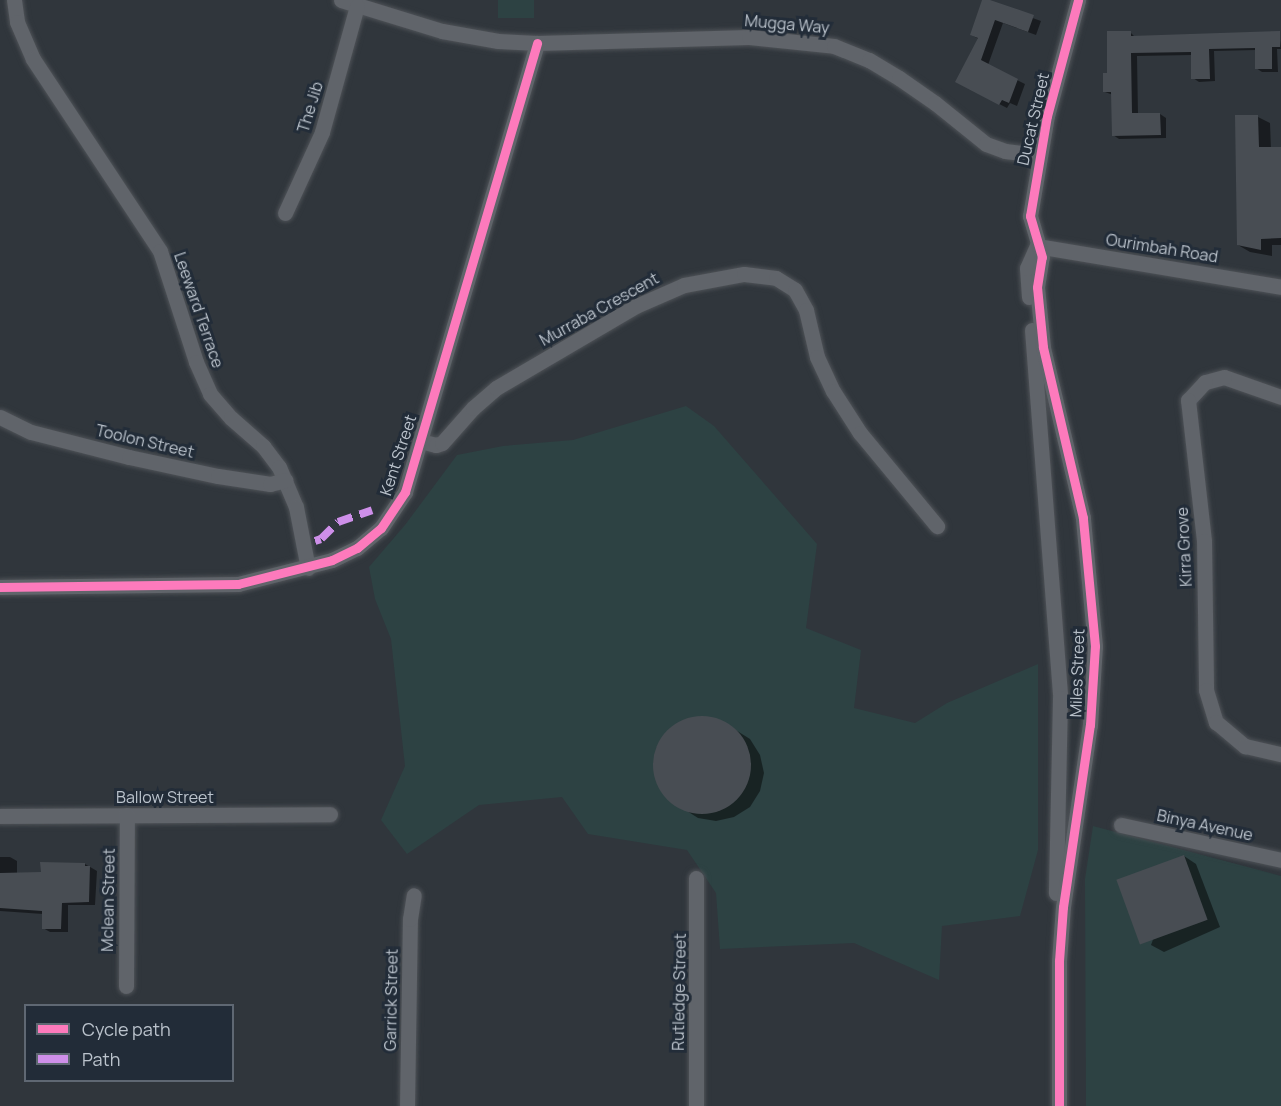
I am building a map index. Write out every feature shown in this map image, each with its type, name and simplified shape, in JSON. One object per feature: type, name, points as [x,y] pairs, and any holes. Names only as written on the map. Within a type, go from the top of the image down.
[{"type":"street","name":"Leeward Terrace","points":[[14,0],[17,22],[33,59],[160,251],[196,362],[210,394],[231,418],[263,446],[286,480],[296,507],[308,568]]},
{"type":"street","name":"Mugga Way","points":[[341,0],[463,35],[537,43],[749,37],[823,44],[869,60],[935,103],[986,144],[1005,151],[1038,155]]},
{"type":"street","name":"Ducat Street","points":[[1037,246],[1030,216],[1038,155],[1078,0]]},
{"type":"street","name":"The Jib","points":[[285,213],[322,132],[357,6]]},
{"type":"street","name":"Kent Street","points":[[0,587],[230,585],[308,568],[345,555],[381,528],[405,492],[537,43]]},
{"type":"street","name":"Ourimbah Road","points":[[1037,246],[1281,287]]},
{"type":"street","name":"Miles Street","points":[[1037,246],[1042,259],[1037,287],[1042,340],[1083,518],[1095,646],[1090,725],[1067,866],[1059,961]]},
{"type":"street","name":"Miles Street","points":[[1037,246],[1027,272],[1057,633],[1060,727],[1056,900],[1059,961],[1059,1106]]},
{"type":"street","name":"Murraba Crescent","points":[[420,441],[436,446],[442,443],[473,408],[496,388],[636,306],[684,285],[744,274],[776,278],[795,290],[806,310],[817,357],[833,391],[860,433],[937,526]]},
{"type":"street","name":"Kirra Grove","points":[[1281,396],[1224,377],[1205,382],[1188,400],[1204,541],[1206,690],[1216,722],[1245,746],[1281,754]]},
{"type":"street","name":"Toolon Street","points":[[0,417],[31,432],[140,459],[270,484],[286,480]]},
{"type":"street","name":"Ballow Street","points":[[0,816],[330,814]]},
{"type":"street","name":"Mclean Street","points":[[126,986],[127,815]]},
{"type":"street","name":"Binya Avenue","points":[[1121,825],[1281,860]]},
{"type":"street","name":"Rutledge Street","points":[[696,878],[696,1106]]},
{"type":"street","name":"Garrick Street","points":[[407,1106],[410,919],[414,895]]},
{"type":"green space","points":[[498,0],[534,0],[534,18],[498,18]]},
{"type":"green space","points":[[686,406],[714,426],[817,544],[806,628],[861,650],[854,708],[915,723],[947,703],[1038,664],[1038,850],[1020,916],[942,926],[939,980],[854,943],[720,949],[716,893],[687,850],[588,834],[562,797],[479,805],[407,854],[381,820],[405,766],[391,639],[375,599],[369,567],[405,525],[457,455],[503,446],[573,440]]},
{"type":"green space","points":[[1093,826],[1281,876],[1281,1106],[1086,1106],[1085,879]]},
{"type":"building","points":[[982,0],[990,0],[1034,15],[1028,32],[995,20],[981,60],[1018,79],[1009,103],[1002,100],[999,105],[955,82],[978,38],[970,35]]},
{"type":"building","points":[[1107,31],[1131,31],[1131,36],[1280,31],[1280,47],[1272,47],[1272,69],[1255,69],[1255,48],[1209,49],[1210,79],[1191,79],[1191,52],[1131,53],[1132,113],[1160,113],[1161,135],[1112,136],[1111,92],[1103,92],[1103,73],[1107,73]]},
{"type":"building","points":[[1235,115],[1258,115],[1259,147],[1281,147],[1281,238],[1261,239],[1261,250],[1237,245]]},
{"type":"building","points":[[702,716],[721,719],[737,730],[748,746],[751,765],[748,784],[737,800],[721,811],[702,814],[683,811],[667,800],[656,784],[653,765],[656,746],[667,730],[683,719]]},
{"type":"building","points":[[1184,855],[1208,920],[1140,944],[1116,880]]},
{"type":"building","points":[[40,862],[85,863],[85,866],[90,866],[89,902],[62,903],[61,929],[42,929],[42,911],[0,908],[0,873],[41,872]]},
{"type":"marked path","points":[[315,541],[321,539],[338,522],[372,510]]},
{"type":"cycle path","points":[[1059,1106],[1059,961],[1063,907],[1090,725],[1095,646],[1083,518],[1043,347],[1037,287],[1042,257],[1030,216],[1047,116],[1078,0]]},
{"type":"cycle path","points":[[0,587],[238,584],[332,560],[357,548],[381,528],[405,492],[537,43]]}]
